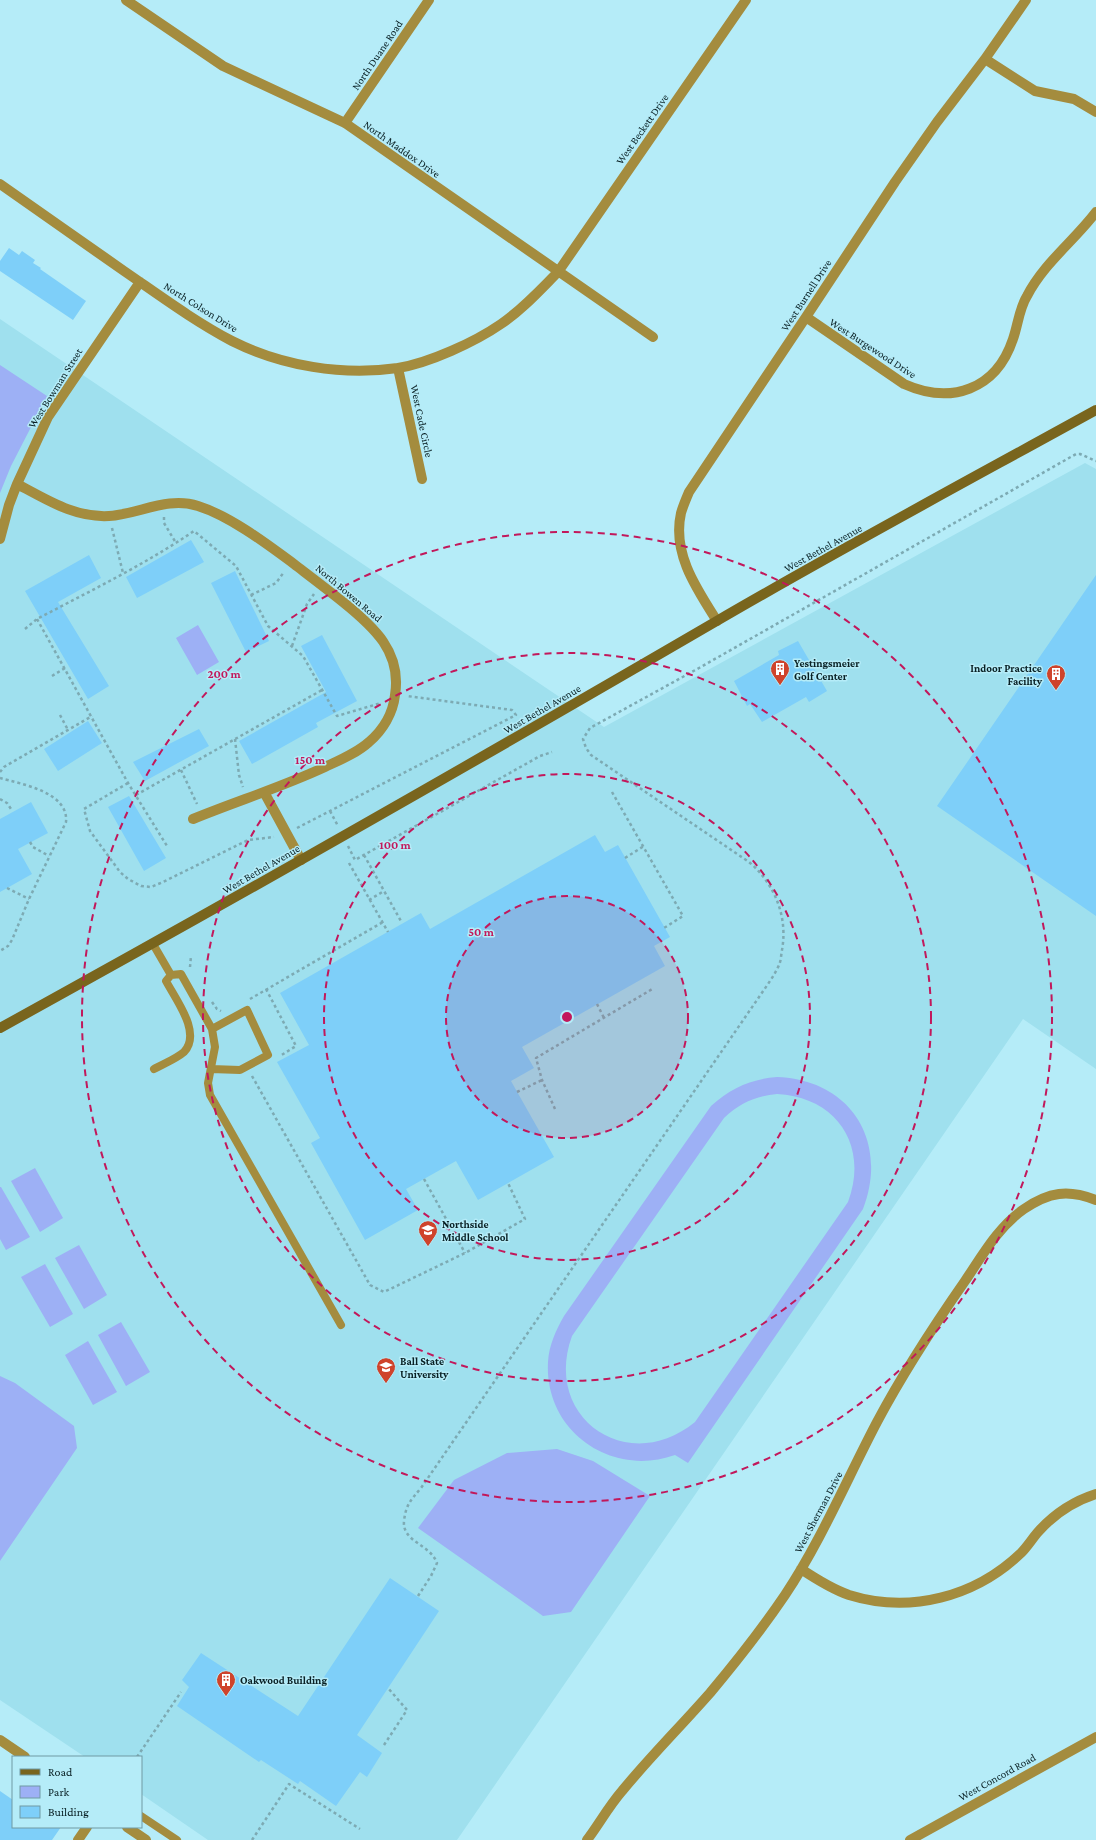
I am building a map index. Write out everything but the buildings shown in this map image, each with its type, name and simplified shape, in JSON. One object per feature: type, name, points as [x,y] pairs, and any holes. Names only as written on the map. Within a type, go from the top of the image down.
[{"type":"main road","name":"West Bethel Avenue","points":[[0,1028],[153,944],[301,860],[593,694],[717,621],[1096,410]]},
{"type":"street","name":"North Duane Road","points":[[345,123],[429,0]]},
{"type":"street","name":"West Beckett Drive","points":[[558,272],[746,0]]},
{"type":"street","name":"West Burnell Drive","points":[[717,621],[688,572],[682,554],[679,534],[681,513],[689,492],[895,182],[1026,0]]},
{"type":"street","name":"North Maddox Drive","points":[[132,2],[223,66],[345,123],[653,337]]},
{"type":"street","points":[[985,59],[1035,91],[1074,99],[1096,112]]},
{"type":"street","name":"North Colson Drive","points":[[0,184],[140,282],[206,326],[232,341],[259,353],[313,367],[350,371],[398,368],[460,347],[491,330],[527,304],[558,272]]},
{"type":"street","name":"West Burgewood Drive","points":[[806,317],[904,384],[919,391],[932,393],[954,394],[964,391],[986,379],[1004,360],[1013,339],[1026,296],[1046,266],[1080,232],[1096,212]]},
{"type":"street","name":"West Bowman Street","points":[[0,539],[9,505],[17,484],[48,417],[140,282]]},
{"type":"street","name":"West Cade Circle","points":[[398,368],[422,479]]},
{"type":"street","name":"North Bowen Road","points":[[17,484],[66,510],[76,513],[108,516],[162,504],[187,503],[199,506],[239,526],[321,584],[369,624],[389,651],[396,672],[397,683],[395,698],[392,712],[370,742],[303,777],[193,820]]},
{"type":"street","points":[[264,792],[301,860]]},
{"type":"street","name":"West Sherman Drive","points":[[587,1840],[620,1793],[711,1691],[753,1638],[801,1569],[878,1421],[908,1368],[940,1318],[1003,1228],[1029,1206],[1038,1201],[1057,1195],[1072,1193],[1096,1200]]},
{"type":"street","points":[[801,1569],[834,1589],[868,1600],[887,1603],[905,1603],[943,1598],[964,1591],[1001,1570],[1022,1552],[1039,1531],[1054,1516],[1070,1506],[1096,1494]]},
{"type":"street","name":"West Concord Road","points":[[910,1840],[1096,1737]]},
{"type":"street","points":[[0,1740],[24,1756]]},
{"type":"street","points":[[78,1840],[86,1828]]},
{"type":"street","points":[[128,1828],[146,1840]]},
{"type":"lane","points":[[153,944],[171,975]]},
{"type":"lane","points":[[154,1069],[183,1052],[191,1041],[191,1029],[166,981],[171,975],[181,974],[212,1029],[215,1047],[208,1083],[210,1096],[341,1325]]},
{"type":"lane","points":[[211,1069],[240,1070],[268,1055],[247,1010],[212,1029]]},
{"type":"lane","points":[[142,1817],[177,1840]]},
{"type":"path","points":[[418,1596],[431,1576],[436,1563],[434,1555],[406,1534],[404,1521],[406,1508],[409,1502],[421,1488],[768,984],[779,964],[784,940],[783,918],[775,896],[759,870],[591,755],[586,748],[584,739],[590,728],[700,668],[1076,454],[1080,454],[1096,461]]},
{"type":"path","points":[[162,504],[164,523],[176,543]]},
{"type":"path","points":[[108,516],[123,573]]},
{"type":"path","points":[[25,629],[37,619],[123,573],[194,531],[236,566],[268,626],[303,656],[337,716],[405,696],[512,710],[516,715],[287,833],[274,837],[248,840],[151,887],[141,886],[128,879],[120,872],[90,831],[84,809],[128,783]]},
{"type":"path","points":[[251,595],[276,583],[291,562]]},
{"type":"path","points":[[292,646],[307,604],[321,584]]},
{"type":"path","points":[[37,619],[128,783],[167,846]]},
{"type":"path","points":[[52,676],[65,668]]},
{"type":"path","points":[[136,794],[322,690]]},
{"type":"path","points":[[60,716],[68,730]]},
{"type":"path","points":[[0,772],[4,767],[92,716]]},
{"type":"path","points":[[235,739],[239,776],[247,798]]},
{"type":"path","points":[[355,860],[540,756],[552,752]]},
{"type":"path","points":[[181,770],[203,815]]},
{"type":"path","points":[[0,778],[40,789],[51,795],[67,816],[66,822],[29,899],[12,940],[8,946],[0,951]]},
{"type":"path","points":[[612,792],[683,916],[664,928]]},
{"type":"path","points":[[0,798],[7,803],[11,809]]},
{"type":"path","points":[[30,842],[33,847],[49,856]]},
{"type":"path","points":[[625,858],[644,846]]},
{"type":"path","points":[[364,854],[402,923]]},
{"type":"path","points":[[348,863],[388,932]]},
{"type":"path","points":[[7,888],[29,899]]},
{"type":"path","points":[[369,900],[384,891]]},
{"type":"path","points":[[246,1001],[383,922]]},
{"type":"path","points":[[191,956],[190,967],[194,973]]},
{"type":"path","points":[[555,1109],[542,1080],[536,1058],[654,988]]},
{"type":"path","points":[[266,989],[296,1046],[276,1058]]},
{"type":"path","points":[[209,997],[217,1009],[227,1013]]},
{"type":"path","points":[[597,1004],[604,1018]]},
{"type":"path","points":[[251,1074],[370,1285],[384,1292],[465,1253],[525,1219],[508,1183]]},
{"type":"path","points":[[517,1092],[542,1080]]},
{"type":"path","points":[[424,1179],[465,1253]]},
{"type":"path","points":[[384,1745],[407,1710],[388,1688]]},
{"type":"path","points":[[138,1756],[181,1692]]},
{"type":"path","points":[[252,1840],[289,1784],[360,1830]]},
{"type":"shaded area","name":"Ball State University","points":[[0,319],[604,727],[1085,463],[1096,469],[1096,1069],[1023,1019],[457,1840],[208,1840],[142,1795],[142,1756],[84,1756],[0,1700]]},
{"type":"green space","points":[[0,365],[47,396],[11,466],[0,493]]},
{"type":"green space","points":[[198,625],[219,662],[197,675],[176,638]]},
{"type":"green space","points":[[777,1077],[803,1081],[825,1089],[844,1102],[858,1119],[867,1138],[871,1160],[870,1184],[863,1209],[688,1463],[675,1455],[651,1460],[628,1460],[606,1454],[586,1443],[570,1428],[557,1409],[550,1387],[548,1362],[551,1344],[556,1332],[564,1316],[711,1106],[734,1089],[750,1082]],"holes":[[[777,1094],[798,1097],[816,1104],[831,1115],[843,1128],[851,1144],[854,1162],[853,1181],[848,1202],[695,1422],[669,1437],[643,1443],[619,1441],[597,1430],[580,1414],[569,1392],[566,1365],[572,1336],[724,1118],[742,1104],[762,1096]]]},
{"type":"green space","points":[[35,1168],[63,1218],[40,1232],[11,1181]]},
{"type":"green space","points":[[0,1187],[30,1237],[6,1250],[0,1239]]},
{"type":"green space","points":[[79,1245],[107,1295],[84,1309],[55,1258]]},
{"type":"green space","points":[[45,1264],[73,1314],[50,1327],[21,1277]]},
{"type":"green space","points":[[121,1322],[150,1372],[126,1386],[98,1335]]},
{"type":"green space","points":[[88,1341],[117,1392],[93,1405],[65,1355]]},
{"type":"green space","points":[[0,1376],[15,1383],[74,1426],[77,1448],[0,1561]]},
{"type":"green space","points":[[557,1449],[593,1461],[650,1496],[571,1612],[543,1616],[418,1528],[454,1480],[507,1453]]},
{"type":"place","name":"Yestingsmeier Golf Center","points":[[780,686]]},
{"type":"place","name":"Indoor Practice Facility","points":[[1056,691]]},
{"type":"place","name":"Northside Middle School","points":[[428,1247]]},
{"type":"place","name":"Ball State University","points":[[386,1384]]},
{"type":"place","name":"Oakwood Building","points":[[226,1697]]}]
